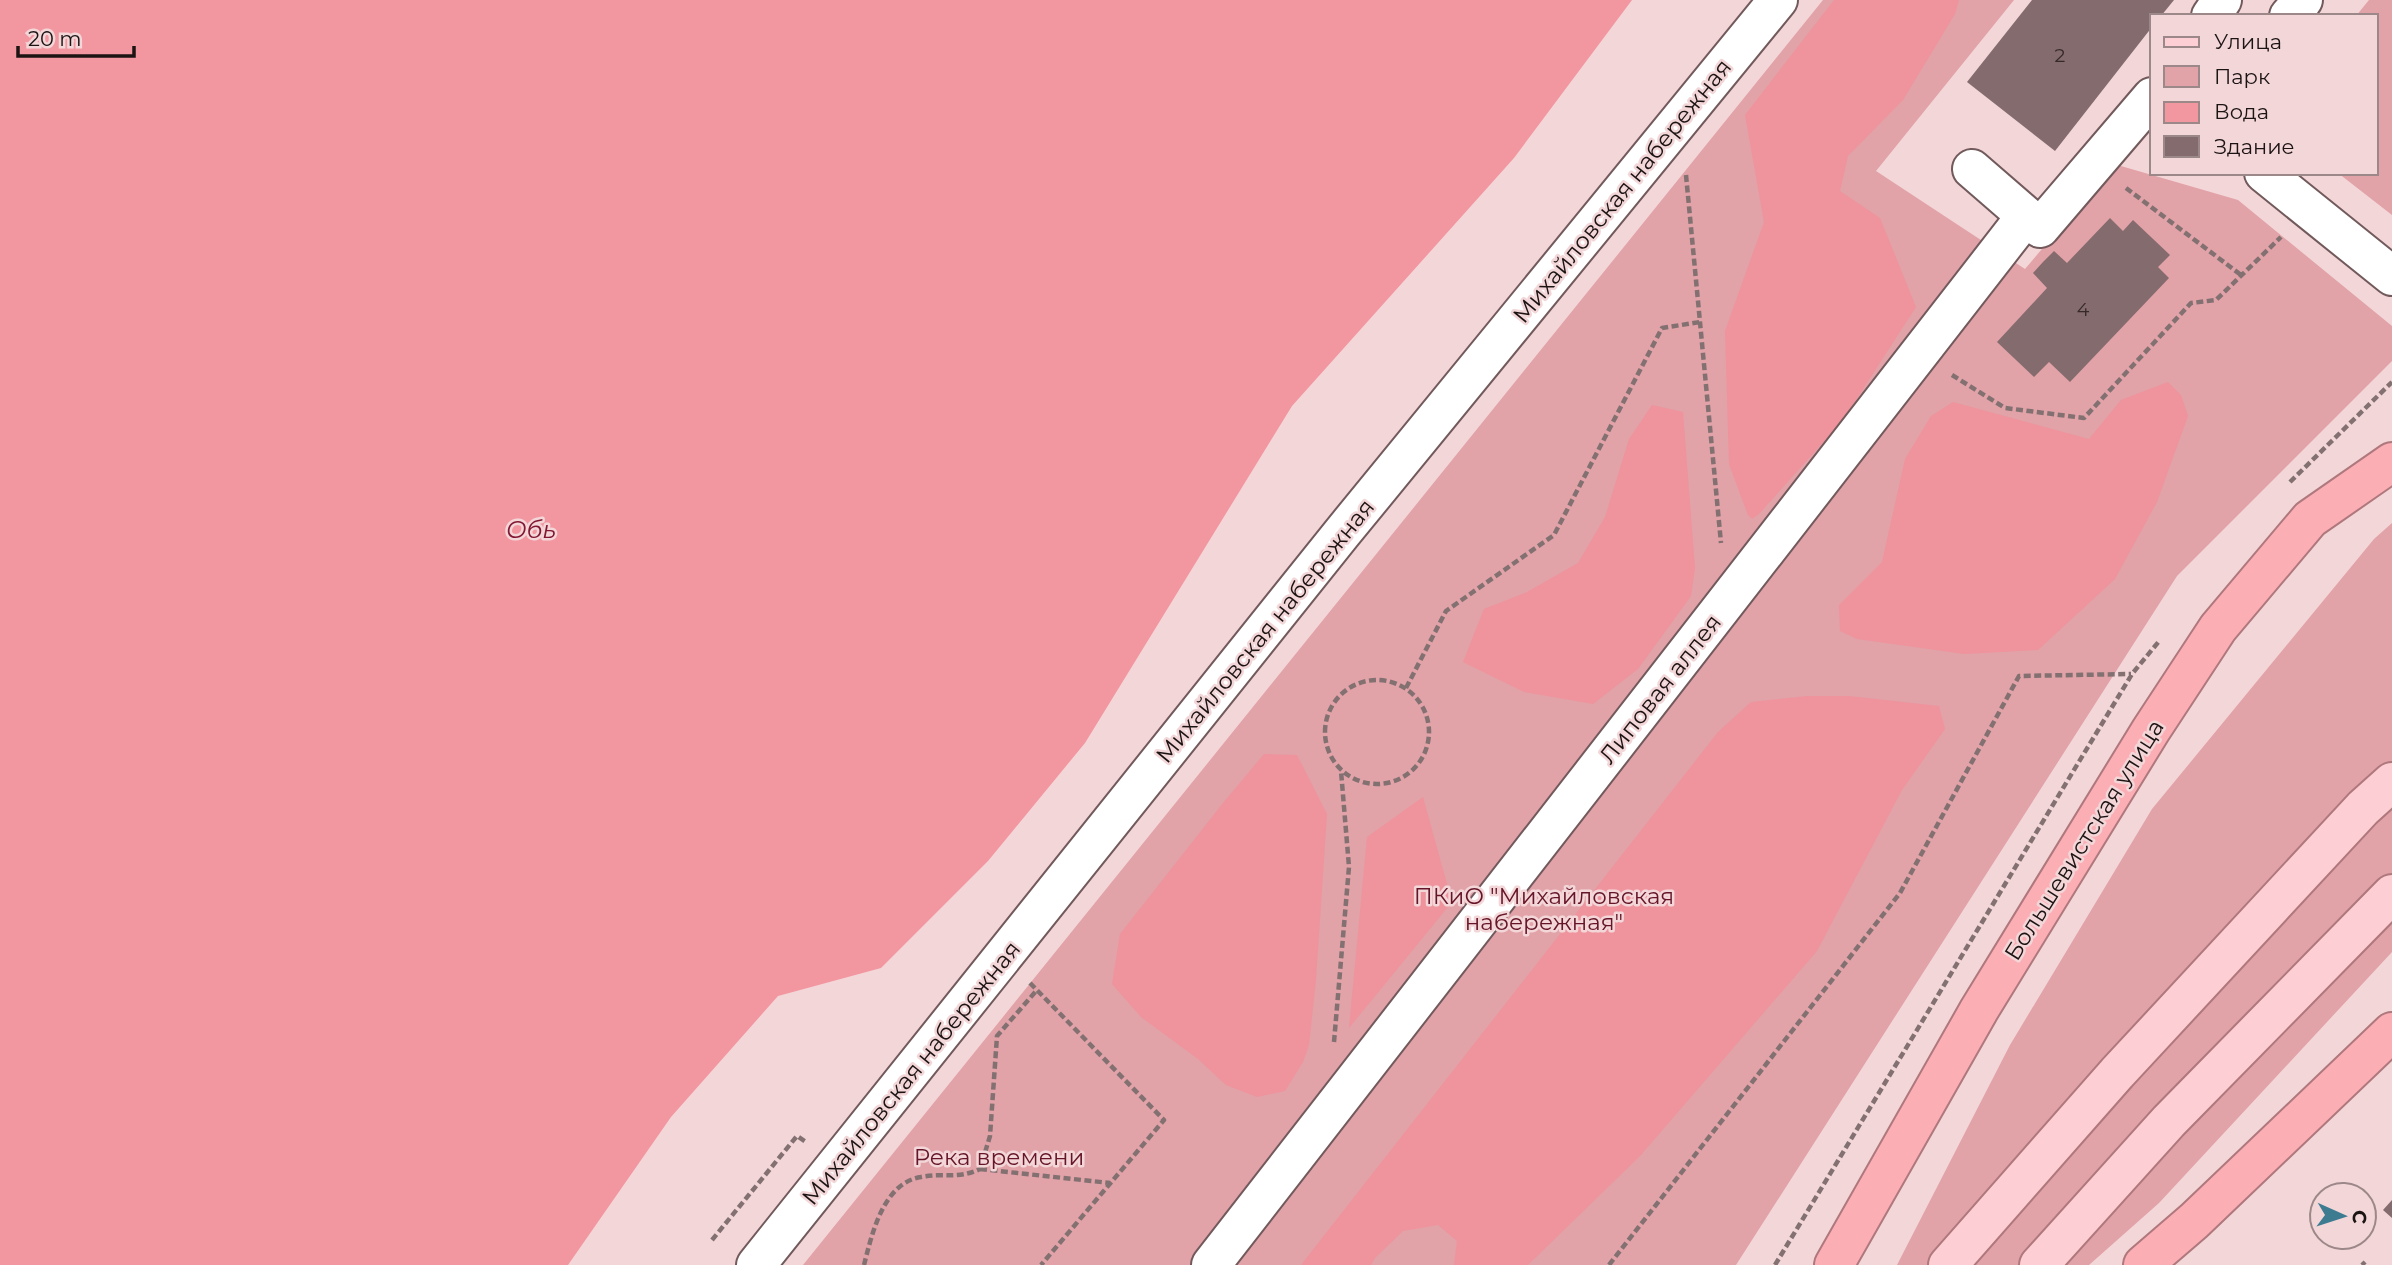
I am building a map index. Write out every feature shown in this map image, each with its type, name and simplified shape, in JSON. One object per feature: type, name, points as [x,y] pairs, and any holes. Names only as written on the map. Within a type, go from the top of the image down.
[{"type":"highway","name":"Большевистская улица","points":[[1834,1265],[1979,1010],[2151,730],[2218,628],[2310,519],[2392,462]]},
{"type":"highway","points":[[2143,1265],[2194,1222],[2392,1032]]},
{"type":"main road","points":[[1948,1265],[2117,1073],[2363,808],[2392,782]]},
{"type":"main road","points":[[2039,1265],[2169,1121],[2392,894]]},
{"type":"street","name":"Михайловская набережная","points":[[756,1265],[1342,533],[1778,0]]},
{"type":"street","points":[[2291,14],[2303,0]]},
{"type":"street","points":[[1972,169],[2040,228],[2150,99]]},
{"type":"street","points":[[2266,175],[2392,276]]},
{"type":"street","name":"Липовая аллея","points":[[1211,1265],[2026,216]]},
{"type":"path","points":[[2095,164],[2241,275]]},
{"type":"path","points":[[1685,168],[1721,544]]},
{"type":"path","points":[[1920,354],[2005,408],[2084,418],[2191,303],[2216,300],[2309,209]]},
{"type":"path","points":[[1406,688],[1446,611],[1554,536],[1662,328],[1700,322]]},
{"type":"path","points":[[1609,1265],[1900,893],[2020,676],[2132,674]]},
{"type":"path","points":[[1373,679],[1390,681],[1406,688],[1418,699],[1427,714],[1430,730],[1428,747],[1420,763],[1407,775],[1391,783],[1373,785],[1356,780],[1341,771],[1330,756],[1325,739],[1325,721],[1332,705],[1343,692],[1357,683],[1373,679]]},
{"type":"path","points":[[1332,1054],[1349,867],[1341,771]]},
{"type":"path","points":[[1005,957],[1164,1120],[1041,1265]]},
{"type":"path","points":[[980,1168],[990,1136],[998,1036],[1037,990]]},
{"type":"path","points":[[712,1240],[797,1136]]},
{"type":"path","points":[[864,1265],[873,1228],[896,1189],[919,1177],[966,1175],[980,1168],[1110,1183]]},
{"type":"green space","name":"ПКиО \"Михайловская набережная\"","points":[[1823,0],[2014,0],[1876,171],[2025,269],[2114,164],[2238,200],[2392,326],[2392,361],[2177,576],[1736,1265],[803,1265]]},
{"type":"green space","points":[[2369,0],[2392,0],[2392,215],[2341,175],[2378,175],[2378,14],[2358,14]]},
{"type":"green space","points":[[2392,523],[2392,952],[2159,1203],[2089,1265],[1897,1265],[2010,1045],[2152,809],[2374,539]]},
{"type":"shaded area","points":[[1834,0],[1959,0],[1955,14],[1903,100],[1848,156],[1840,191],[1880,218],[1916,307],[1843,420],[1752,519],[1748,515],[1729,464],[1725,331],[1764,222],[1745,115]]},
{"type":"shaded area","points":[[2168,382],[2181,395],[2188,416],[2157,502],[2115,579],[2038,650],[1964,654],[1857,639],[1840,631],[1839,605],[1882,562],[1905,459],[1931,416],[1953,402],[2089,439],[2121,400]]},
{"type":"shaded area","points":[[1652,405],[1683,412],[1695,568],[1691,596],[1638,669],[1593,704],[1524,692],[1463,662],[1484,609],[1527,592],[1578,563],[1605,517],[1629,439]]},
{"type":"shaded area","points":[[1807,696],[1849,696],[1939,706],[1945,729],[1902,790],[1817,951],[1640,1156],[1528,1265],[1454,1265],[1457,1241],[1438,1225],[1403,1231],[1371,1265],[1301,1265],[1718,732],[1751,702]]},
{"type":"shaded area","points":[[1264,754],[1297,755],[1327,814],[1309,1045],[1303,1062],[1285,1091],[1257,1097],[1226,1085],[1198,1059],[1141,1017],[1112,984],[1120,934]]},
{"type":"shaded area","points":[[1423,797],[1452,902],[1349,1028],[1367,837]]},
{"type":"water","name":"Обь","points":[[0,0],[1632,0],[1514,158],[1292,406],[1085,743],[988,861],[881,968],[778,996],[671,1117],[568,1265],[0,1265]]},
{"type":"building","points":[[2032,0],[2174,0],[2163,14],[2150,14],[2150,30],[2055,151],[1967,82]]},
{"type":"building","points":[[2110,218],[2123,231],[2133,220],[2170,255],[2158,267],[2169,278],[2070,382],[2049,362],[2034,377],[1997,342],[2047,288],[2033,273],[2043,262],[2054,251],[2067,263]]},
{"type":"building","points":[[2392,1200],[2392,1218],[2383,1210]]},
{"type":"park label","name":"Река времени","points":[[999,1157]]}]
